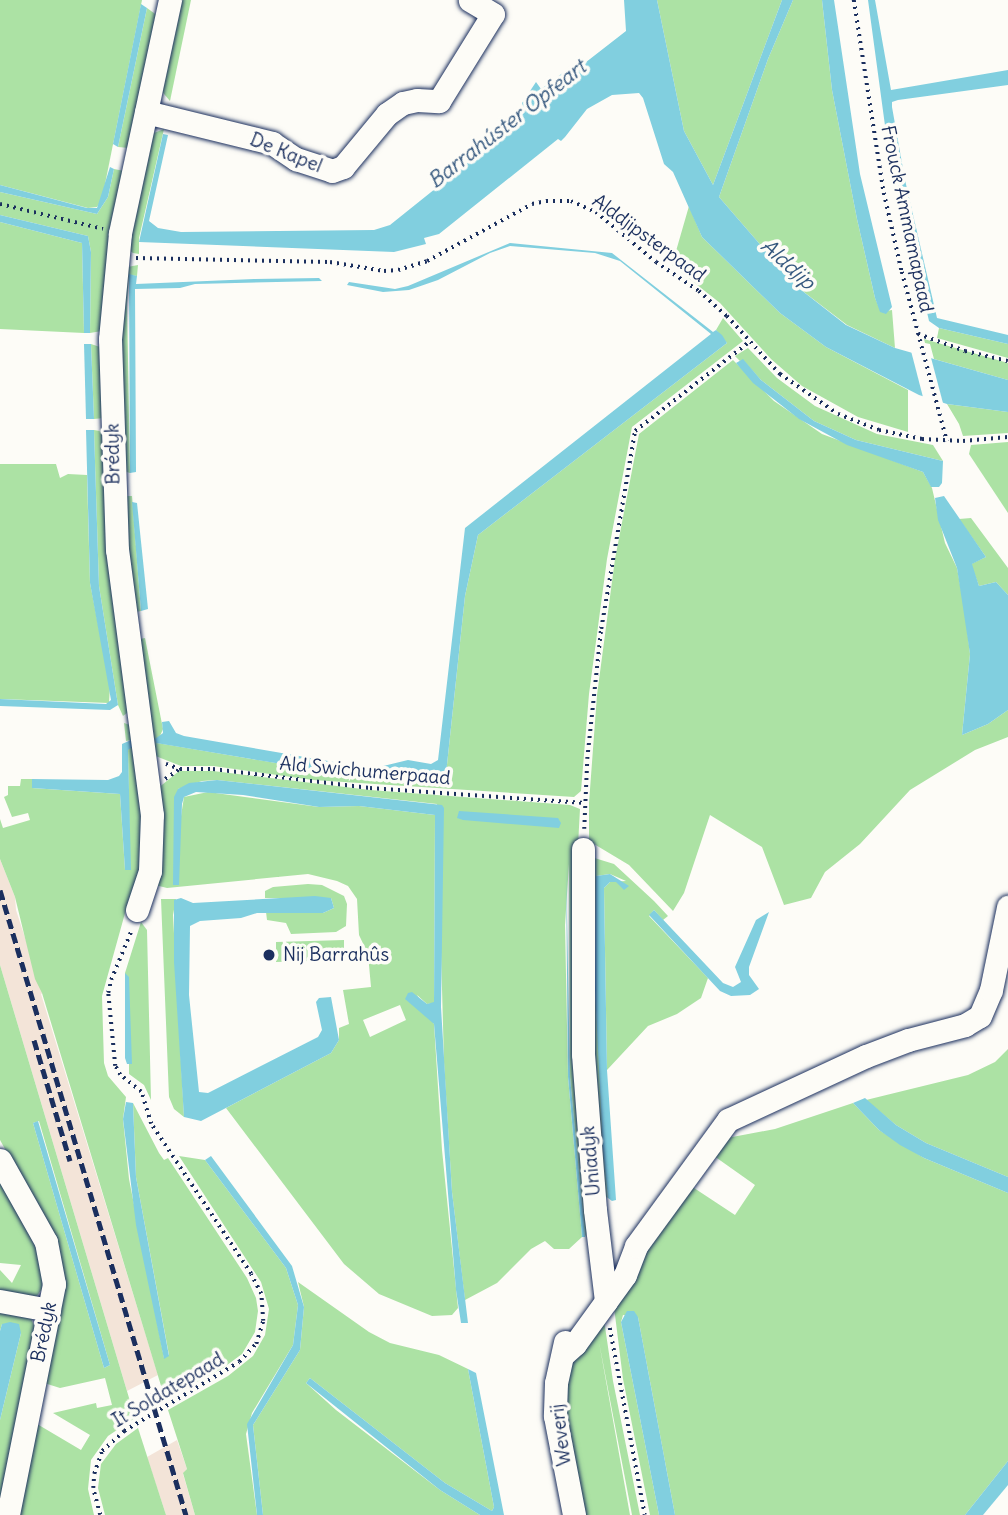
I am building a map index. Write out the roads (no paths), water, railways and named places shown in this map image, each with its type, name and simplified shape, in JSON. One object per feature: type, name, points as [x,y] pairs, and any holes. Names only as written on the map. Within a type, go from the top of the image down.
[{"type":"street","name":"Brédyk","points":[[136,910],[150,870],[153,842],[149,790],[117,550],[110,340],[116,257],[170,0]]},
{"type":"street","name":"De Kapel","points":[[146,112],[272,143],[296,159],[332,171],[343,167],[387,114],[403,103],[416,100],[439,101],[493,14],[470,0]]},
{"type":"street","name":"Uniadyk","points":[[583,849],[583,1054],[604,1290]]},
{"type":"street","name":"Weverij","points":[[574,1515],[555,1416],[556,1383],[564,1354],[575,1344],[624,1252],[636,1246],[729,1120],[866,1056],[974,1021],[980,1016],[991,990],[1008,907]]},
{"type":"street","name":"Brédyk","points":[[0,1160],[46,1242],[54,1284],[8,1515]]},
{"type":"street","points":[[0,1301],[50,1310]]},
{"type":"water","name":"Barrahúster Opfeart","points":[[624,0],[657,0],[684,131],[713,185],[782,0],[793,0],[768,59],[719,197],[796,286],[846,325],[895,348],[1008,380],[1008,412],[947,404],[919,395],[826,347],[780,313],[702,237],[673,172],[664,164],[643,98],[639,93],[612,95],[587,109],[561,141],[558,139],[439,234],[424,238],[426,244],[394,252],[139,242],[163,134],[168,135],[149,221],[158,228],[181,232],[374,230],[390,225],[506,132],[505,124],[524,109],[522,103],[536,82],[541,89],[564,72],[572,73],[626,31]]},
{"type":"water","points":[[822,0],[834,0],[860,174],[892,307],[886,314],[880,312],[875,298],[857,219],[832,90]]},
{"type":"water","points":[[868,0],[875,0],[891,90],[1008,70],[1008,85],[898,100],[892,102],[892,107],[905,180],[937,318],[1008,335],[1008,344],[939,328],[929,321],[886,133]]},
{"type":"water","points":[[141,4],[147,8],[118,147],[113,144]]},
{"type":"water","points":[[110,167],[114,169],[108,197],[97,214],[0,192],[0,185],[87,208],[97,208]]},
{"type":"water","points":[[0,215],[88,236],[91,252],[90,333],[84,333],[82,243],[0,222]]},
{"type":"water","points":[[510,243],[612,253],[713,332],[716,330],[727,343],[478,535],[465,596],[446,774],[437,778],[359,777],[156,743],[155,739],[163,733],[162,722],[169,721],[176,733],[184,736],[357,766],[375,768],[408,760],[431,764],[438,760],[465,528],[711,334],[620,261],[595,253],[510,246],[490,253],[438,280],[409,290],[383,292],[347,285],[349,282],[395,289],[408,286]]},
{"type":"water","points":[[129,274],[137,276],[136,284],[254,279],[319,278],[322,281],[195,284],[180,288],[135,289],[136,472],[130,473]]},
{"type":"water","points":[[84,344],[91,344],[94,419],[86,419]]},
{"type":"water","points":[[743,359],[761,380],[814,421],[856,440],[943,461],[942,483],[939,487],[931,487],[923,472],[847,445],[799,419],[753,383],[736,363]]},
{"type":"water","points":[[86,430],[94,430],[99,586],[118,705],[110,710],[0,706],[0,699],[106,704],[111,700],[90,583]]},
{"type":"water","points":[[944,496],[986,557],[972,564],[979,586],[996,582],[1008,595],[1008,710],[988,724],[962,735],[970,654],[957,568],[938,520],[935,498]]},
{"type":"water","points":[[132,502],[137,503],[148,609],[141,611]]},
{"type":"water","points":[[131,740],[132,747],[128,750],[131,870],[125,870],[120,794],[32,788],[32,779],[108,780],[119,776],[122,772],[122,744]]},
{"type":"water","points":[[217,780],[442,805],[444,808],[441,1007],[452,1192],[468,1323],[461,1323],[456,1290],[434,1024],[405,999],[408,993],[412,992],[427,1004],[434,1002],[435,815],[359,806],[319,807],[243,795],[196,792],[184,797],[182,804],[179,885],[173,885],[174,797],[178,789],[189,783]]},
{"type":"water","points":[[459,811],[558,818],[561,823],[559,828],[463,820],[457,818]]},
{"type":"water","points":[[566,864],[570,1077],[585,1237],[582,1237],[568,1077]]},
{"type":"water","points":[[610,874],[629,886],[624,890],[616,882],[610,882],[604,888],[607,1070],[616,1200],[612,1201],[608,1198],[603,1149],[595,990],[596,876]]},
{"type":"water","points":[[315,896],[331,898],[334,908],[323,913],[257,913],[241,918],[200,921],[190,926],[189,995],[199,1092],[208,1093],[318,1037],[322,1030],[316,1002],[319,998],[331,997],[339,1040],[331,1053],[201,1121],[184,1117],[174,962],[174,900],[181,898],[193,903]]},
{"type":"water","points":[[654,910],[723,983],[733,987],[741,982],[735,967],[756,920],[769,912],[749,967],[749,975],[759,989],[750,995],[731,996],[720,991],[649,915]]},
{"type":"water","points":[[125,973],[129,977],[132,1064],[127,1064],[125,1058]]},
{"type":"water","points":[[865,1098],[896,1125],[926,1143],[1008,1177],[1008,1193],[924,1158],[900,1145],[879,1130],[853,1103]]},
{"type":"water","points":[[126,1102],[133,1103],[136,1177],[169,1356],[164,1359],[136,1225],[123,1119]]},
{"type":"water","points":[[38,1121],[110,1365],[104,1368],[33,1123]]},
{"type":"water","points":[[211,1156],[292,1266],[304,1307],[300,1350],[253,1425],[263,1515],[257,1515],[247,1424],[293,1345],[298,1305],[286,1268],[205,1160]]},
{"type":"water","points":[[627,1311],[634,1311],[638,1317],[675,1515],[659,1515],[621,1322]]},
{"type":"water","points":[[2,1324],[19,1324],[21,1333],[0,1420],[0,1331]]},
{"type":"water","points":[[468,1369],[476,1373],[504,1515],[480,1515],[440,1490],[306,1383],[310,1378],[445,1483],[492,1511],[494,1507]]},
{"type":"water","points":[[1008,1461],[1008,1485],[983,1515],[965,1515]]},
{"type":"railway","points":[[0,890],[186,1515]]},
{"type":"railway","points":[[34,1040],[70,1161]]},
{"type":"place","name":"Nij Barrahûs","points":[[269,955]]},
{"type":"water label","name":"Alddjip","points":[[788,264]]}]
